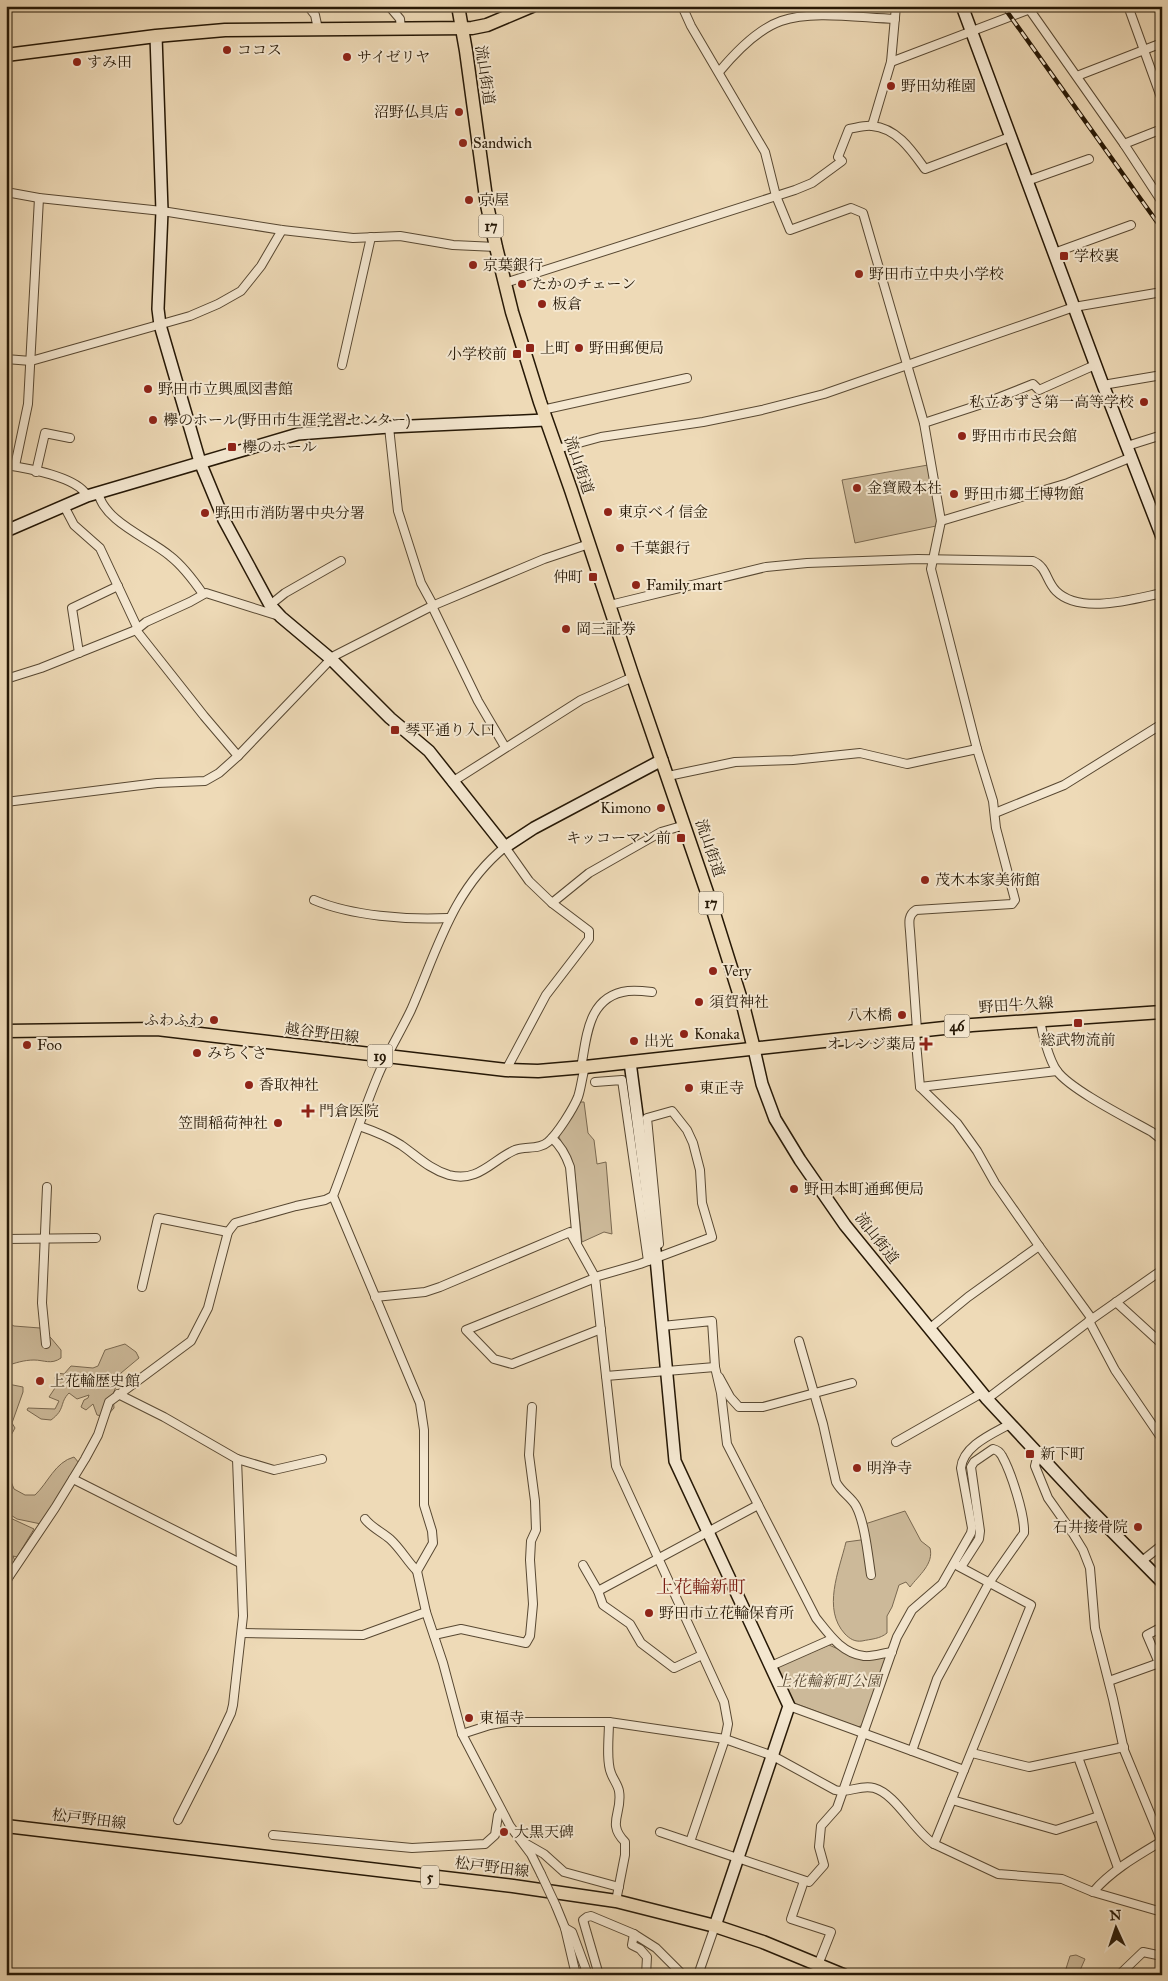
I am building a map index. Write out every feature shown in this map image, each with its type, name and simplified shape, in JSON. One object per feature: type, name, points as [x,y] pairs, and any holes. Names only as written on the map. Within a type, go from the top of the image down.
[{"type":"main road","name":"流山街道","points":[[458,6],[487,205],[505,283],[544,415],[685,825],[736,983],[754,1049]]},
{"type":"main road","points":[[6,55],[156,36],[225,30],[462,28],[487,25],[532,6]]},
{"type":"main road","name":"野田牛久線","points":[[754,1049],[1040,1019],[1162,1012]]},
{"type":"main road","name":"越谷野田線","points":[[6,1031],[157,1029],[388,1057],[506,1070],[538,1071],[583,1068],[754,1049]]},
{"type":"main road","name":"松戸野田線","points":[[6,1826],[513,1886],[616,1901],[715,1926],[763,1942],[843,1975]]},
{"type":"street","points":[[308,6],[315,15],[318,29]]},
{"type":"street","points":[[389,6],[400,19],[401,28]]},
{"type":"street","points":[[682,6],[691,26],[765,152],[776,196],[790,230],[851,208],[863,213],[924,423],[941,521],[932,569],[935,587],[995,813],[996,828],[1015,900],[1012,904],[916,910],[911,912],[909,918],[920,1087],[957,1123],[977,1151],[995,1182],[1091,1320],[1115,1370],[1162,1439]]},
{"type":"street","points":[[872,126],[890,62],[896,6]]},
{"type":"street","points":[[962,6],[1095,364],[1162,537]]},
{"type":"street","points":[[890,62],[1028,8],[1038,6]]},
{"type":"street","points":[[1128,6],[1162,100]]},
{"type":"street","points":[[1028,8],[1124,144],[1162,202]]},
{"type":"street","points":[[719,72],[738,49],[780,21],[806,15],[895,19]]},
{"type":"street","points":[[156,36],[162,211],[157,298],[160,325],[200,462],[224,520],[270,605],[281,617],[330,658],[390,718],[429,751],[505,847],[529,881],[552,903],[589,931],[589,939],[546,995],[506,1070]]},
{"type":"street","points":[[1077,76],[1162,43]]},
{"type":"street","points":[[505,283],[812,183],[842,161],[838,157],[849,129],[872,126],[897,136],[908,145],[925,169],[1010,137]]},
{"type":"street","points":[[1124,144],[1162,129]]},
{"type":"street","points":[[1027,181],[1089,159]]},
{"type":"street","points":[[6,192],[39,198],[162,211],[282,230],[353,238],[400,236],[453,245],[496,247]]},
{"type":"street","points":[[15,466],[28,404],[39,198]]},
{"type":"street","points":[[1054,253],[1131,225]]},
{"type":"street","points":[[6,359],[31,361],[190,316],[241,291],[261,266],[282,230]]},
{"type":"street","points":[[342,365],[371,237]]},
{"type":"street","points":[[556,449],[601,437],[703,422],[762,410],[824,394],[1074,307],[1162,292]]},
{"type":"street","points":[[924,423],[985,403],[1033,384],[1039,390],[1095,364]]},
{"type":"street","points":[[1103,385],[1162,375]]},
{"type":"street","points":[[6,531],[93,494],[310,432],[544,415],[687,378]]},
{"type":"street","points":[[389,427],[398,511],[422,583],[478,701],[505,747]]},
{"type":"street","points":[[36,472],[45,433],[70,438]]},
{"type":"street","points":[[1127,446],[1162,435]]},
{"type":"street","points":[[941,521],[1068,484],[1132,457]]},
{"type":"street","points":[[6,465],[73,482],[93,494],[103,506],[130,529],[171,557],[203,594]]},
{"type":"street","points":[[64,506],[74,525],[100,548],[137,628],[179,686],[238,756]]},
{"type":"street","points":[[6,802],[148,784],[205,783],[238,756],[330,658],[432,606],[544,559],[589,544]]},
{"type":"street","points":[[610,605],[766,567],[825,562],[918,559],[1033,561],[1040,564],[1056,591],[1069,600],[1090,603],[1109,604],[1162,593]]},
{"type":"street","points":[[270,605],[285,593],[341,561]]},
{"type":"street","points":[[79,653],[72,608],[118,586]]},
{"type":"street","points":[[6,680],[79,653],[137,628],[206,593],[281,617]]},
{"type":"street","points":[[452,782],[581,700],[633,677]]},
{"type":"street","points":[[995,813],[1064,785],[1162,724]]},
{"type":"street","points":[[668,776],[735,762],[792,760],[860,753],[907,764],[977,749]]},
{"type":"street","points":[[6,1581],[73,1479],[98,1435],[110,1402],[118,1394],[191,1341],[208,1308],[228,1232],[235,1223],[296,1206],[326,1200],[333,1196],[378,1076],[414,1002],[448,918],[478,872],[505,847],[543,823],[662,760]]},
{"type":"street","points":[[552,903],[589,873],[661,832],[685,825]]},
{"type":"street","points":[[314,900],[354,912],[431,919],[448,918]]},
{"type":"street","points":[[359,1126],[391,1139],[433,1170],[456,1176],[467,1176],[487,1170],[516,1150],[542,1146],[552,1138],[578,1096],[594,1012],[601,1002],[607,997],[629,990],[652,992]]},
{"type":"street","points":[[1040,1019],[1042,1036],[1057,1071],[1076,1088],[1152,1132],[1162,1140]]},
{"type":"street","name":"流山街道","points":[[754,1049],[768,1103],[786,1139],[845,1225],[984,1396],[1162,1582]]},
{"type":"street","points":[[630,1062],[655,1258],[675,1460],[789,1706],[698,1975]]},
{"type":"street","points":[[920,1087],[1057,1071]]},
{"type":"street","points":[[595,1082],[622,1080],[655,1258]]},
{"type":"street","points":[[601,1329],[512,1364],[494,1360],[466,1330],[595,1277],[655,1258],[712,1237],[702,1203],[700,1170],[694,1143],[687,1130],[672,1111],[647,1118],[655,1258]]},
{"type":"street","points":[[552,1138],[559,1144],[570,1167],[578,1245]]},
{"type":"street","points":[[46,1344],[42,1303],[47,1187]]},
{"type":"street","points":[[333,1196],[423,1414],[424,1505],[432,1531],[433,1544],[417,1571]]},
{"type":"street","points":[[142,1287],[158,1218],[228,1232]]},
{"type":"street","points":[[375,1297],[425,1292],[570,1232],[578,1245],[595,1277],[616,1466],[724,1702],[728,1724],[725,1738],[690,1842]]},
{"type":"street","points":[[6,1238],[96,1238]]},
{"type":"street","points":[[929,1329],[968,1297],[1039,1246]]},
{"type":"street","points":[[896,1442],[984,1396],[1162,1270]]},
{"type":"street","points":[[1116,1302],[1162,1344]]},
{"type":"street","points":[[662,1326],[712,1321],[716,1370],[727,1444],[816,1618],[836,1643],[850,1651],[864,1656],[892,1652]]},
{"type":"street","points":[[799,1341],[824,1430],[836,1482],[840,1490],[856,1506],[864,1533],[871,1575]]},
{"type":"street","points":[[606,1376],[716,1370]]},
{"type":"street","points":[[716,1370],[730,1397],[739,1407],[763,1407],[814,1395],[852,1383]]},
{"type":"street","points":[[118,1394],[164,1417],[237,1460],[277,1470],[322,1459]]},
{"type":"street","points":[[434,1635],[461,1629],[526,1643],[530,1636],[532,1604],[531,1541],[536,1530],[535,1501],[529,1455],[532,1407]]},
{"type":"street","points":[[958,1566],[972,1528],[961,1468],[962,1460],[967,1452],[978,1443],[1010,1424]]},
{"type":"street","points":[[660,1832],[810,1882],[824,1865],[819,1848],[821,1826],[824,1820],[837,1808],[897,1636],[912,1610],[942,1584],[979,1539],[980,1531],[971,1467],[974,1462],[993,1449],[1002,1454],[1012,1480],[1024,1524],[1024,1532],[989,1583],[937,1680],[912,1751]]},
{"type":"street","points":[[1038,1454],[1035,1466],[1048,1498],[1083,1550],[1090,1568],[1095,1628],[1124,1747],[1130,1767],[1137,1779],[1162,1842],[1118,1868],[1103,1880],[1093,1892]]},
{"type":"street","points":[[178,1820],[196,1788],[231,1713],[243,1616],[237,1460]]},
{"type":"street","points":[[73,1479],[240,1563]]},
{"type":"street","points":[[598,1591],[758,1505]]},
{"type":"street","points":[[364,1519],[368,1524],[389,1538],[417,1571],[426,1612],[462,1734],[502,1810],[541,1874],[565,1928],[576,1975]]},
{"type":"street","points":[[1142,1561],[1162,1545]]},
{"type":"street","points":[[583,1565],[598,1591],[603,1605],[630,1624],[641,1643],[674,1668],[702,1654]]},
{"type":"street","points":[[934,1844],[1031,1605],[958,1566]]},
{"type":"street","points":[[242,1633],[364,1635],[426,1612]]},
{"type":"street","points":[[1109,1681],[1161,1663],[1147,1635],[1162,1627]]},
{"type":"street","points":[[771,1666],[832,1639]]},
{"type":"street","points":[[789,1706],[964,1770]]},
{"type":"street","points":[[462,1734],[506,1722],[609,1722],[668,1732],[725,1738],[773,1756],[843,1792],[868,1787],[886,1793],[920,1832],[934,1844],[998,1874],[1062,1879],[1093,1892],[1162,1912]]},
{"type":"street","points":[[609,1722],[610,1772],[619,1791],[620,1807],[614,1820],[617,1834],[625,1842],[625,1855],[616,1901]]},
{"type":"street","points":[[972,1753],[1029,1767],[1124,1747]]},
{"type":"street","points":[[1078,1757],[1118,1868]]},
{"type":"street","points":[[952,1800],[1056,1830],[1099,1816]]},
{"type":"street","points":[[273,1835],[412,1848],[485,1844],[495,1835],[498,1815],[502,1810]]},
{"type":"street","points":[[519,1840],[544,1854],[564,1872],[619,1887]]},
{"type":"street","points":[[804,1881],[791,1919],[831,1932],[818,1965]]},
{"type":"street","points":[[599,1975],[583,1920],[591,1916],[634,1934],[656,1948],[683,1975]]},
{"type":"street","points":[[565,1928],[572,1932],[588,1975]]},
{"type":"street","points":[[634,1934],[632,1945],[640,1949],[648,1958],[646,1975]]},
{"type":"street","points":[[1119,1975],[1143,1952],[1162,1956]]},
{"type":"green space","points":[[928,465],[937,520],[936,526],[855,543],[842,480]]},
{"type":"green space","points":[[580,1102],[584,1102],[588,1133],[594,1140],[597,1164],[606,1162],[612,1234],[604,1232],[582,1242],[574,1168],[558,1135]]},
{"type":"green space","points":[[6,1322],[14,1326],[40,1328],[61,1350],[61,1358],[51,1362],[34,1360],[6,1366]]},
{"type":"green space","points":[[125,1344],[136,1352],[139,1358],[121,1373],[119,1383],[113,1395],[114,1408],[106,1417],[97,1415],[93,1404],[86,1410],[81,1407],[89,1395],[77,1399],[69,1393],[59,1413],[51,1420],[41,1419],[27,1410],[28,1408],[55,1409],[59,1401],[49,1397],[57,1385],[55,1378],[57,1373],[64,1374],[71,1366],[93,1368],[98,1366],[105,1350]]},
{"type":"green space","points":[[6,1380],[8,1384],[23,1387],[23,1392],[12,1423],[15,1428],[9,1439],[6,1453]]},
{"type":"green space","points":[[74,1457],[79,1463],[41,1524],[17,1519],[6,1512],[6,1469],[14,1489],[25,1495],[35,1495],[62,1463]]},
{"type":"green space","points":[[905,1511],[921,1541],[930,1548],[931,1554],[928,1564],[910,1587],[906,1582],[899,1585],[887,1616],[887,1633],[872,1639],[853,1640],[845,1634],[838,1624],[833,1602],[834,1590],[846,1542],[868,1539],[865,1524]]},
{"type":"green space","points":[[6,1516],[34,1529],[17,1557],[13,1556],[18,1568],[6,1593]]},
{"type":"green space","name":"上花輪新町公園","points":[[829,1645],[863,1660],[884,1657],[886,1660],[863,1725],[858,1727],[794,1703],[778,1671],[779,1666]]},
{"type":"green space","points":[[1076,1955],[1085,1959],[1078,1975],[1064,1975],[1070,1956]]},
{"type":"railway","points":[[1003,6],[1162,229]]},
{"type":"place","name":"ココス","points":[[227,50]]},
{"type":"place","name":"サイゼリヤ","points":[[347,57]]},
{"type":"place","name":"すみ田","points":[[77,62]]},
{"type":"place","name":"野田幼稚園","points":[[891,86]]},
{"type":"place","name":"沼野仏具店","points":[[459,112]]},
{"type":"place","name":"Sandwich","points":[[463,143]]},
{"type":"place","name":"京屋","points":[[469,200]]},
{"type":"place","name":"学校裏","points":[[1064,256]]},
{"type":"place","name":"京葉銀行","points":[[473,265]]},
{"type":"place","name":"野田市立中央小学校","points":[[859,274]]},
{"type":"place","name":"たかのチェーン","points":[[522,284]]},
{"type":"place","name":"板倉","points":[[542,304]]},
{"type":"place","name":"上町","points":[[530,348]]},
{"type":"place","name":"野田郵便局","points":[[579,348]]},
{"type":"place","name":"小学校前","points":[[517,354]]},
{"type":"place","name":"野田市立興風図書館","points":[[148,389]]},
{"type":"place","name":"私立あずさ第一高等学校","points":[[1144,402]]},
{"type":"place","name":"欅のホール(野田市生涯学習センター)","points":[[153,420]]},
{"type":"place","name":"野田市市民会館","points":[[962,436]]},
{"type":"place","name":"欅のホール","points":[[232,447]]},
{"type":"place","name":"金寶殿本社","points":[[857,488]]},
{"type":"place","name":"野田市郷土博物館","points":[[954,494]]},
{"type":"place","name":"東京ベイ信金","points":[[608,512]]},
{"type":"place","name":"野田市消防署中央分署","points":[[205,513]]},
{"type":"place","name":"千葉銀行","points":[[620,548]]},
{"type":"place","name":"仲町","points":[[593,577]]},
{"type":"place","name":"Family mart","points":[[636,585]]},
{"type":"place","name":"岡三証券","points":[[566,629]]},
{"type":"place","name":"琴平通り入口","points":[[395,730]]},
{"type":"place","name":"Kimono","points":[[661,808]]},
{"type":"place","name":"キッコーマン前","points":[[681,838]]},
{"type":"place","name":"茂木本家美術館","points":[[925,880]]},
{"type":"place","name":"Very","points":[[713,971]]},
{"type":"place","name":"須賀神社","points":[[699,1002]]},
{"type":"place","name":"八木橋","points":[[902,1015]]},
{"type":"place","name":"ふわふわ","points":[[214,1020]]},
{"type":"place","name":"総武物流前","points":[[1078,1023]]},
{"type":"place","name":"Konaka","points":[[684,1034]]},
{"type":"place","name":"出光","points":[[634,1041]]},
{"type":"place","name":"オレンジ薬局","points":[[926,1044]]},
{"type":"place","name":"Foo","points":[[27,1045]]},
{"type":"place","name":"みちくさ","points":[[197,1053]]},
{"type":"place","name":"香取神社","points":[[249,1085]]},
{"type":"place","name":"東正寺","points":[[689,1088]]},
{"type":"place","name":"門倉医院","points":[[308,1111]]},
{"type":"place","name":"笠間稲荷神社","points":[[278,1123]]},
{"type":"place","name":"野田本町通郵便局","points":[[794,1189]]},
{"type":"place","name":"上花輪歴史館","points":[[40,1381]]},
{"type":"place","name":"新下町","points":[[1030,1454]]},
{"type":"place","name":"明浄寺","points":[[857,1468]]},
{"type":"place","name":"石井接骨院","points":[[1138,1527]]},
{"type":"place","name":"野田市立花輪保育所","points":[[649,1613]]},
{"type":"place","name":"東福寺","points":[[469,1718]]},
{"type":"place","name":"大黒天碑","points":[[504,1832]]},
{"type":"district","name":"上花輪新町","points":[[701,1587]]}]
